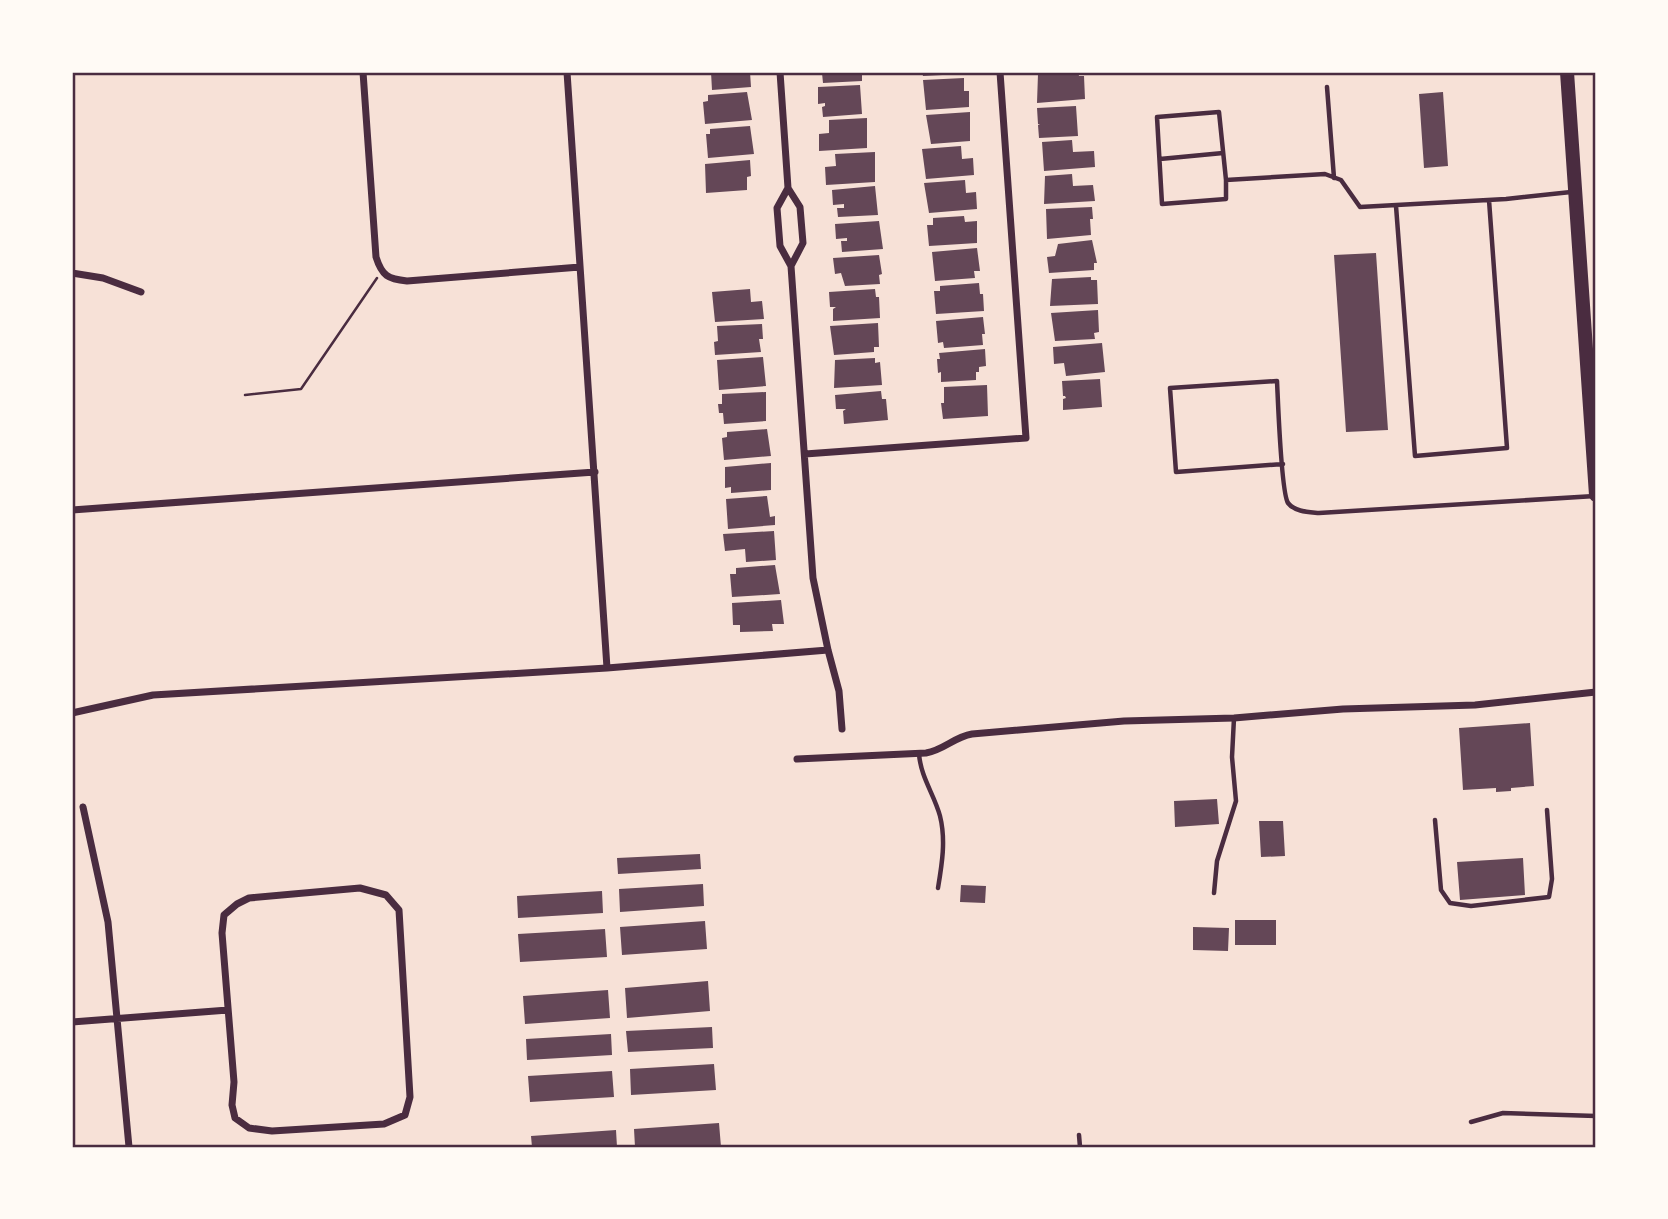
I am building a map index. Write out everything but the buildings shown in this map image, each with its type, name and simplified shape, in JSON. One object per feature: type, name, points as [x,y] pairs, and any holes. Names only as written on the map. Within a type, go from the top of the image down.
[{"type":"main road","points":[[1567,72],[1596,496]]},
{"type":"street","points":[[363,72],[376,257],[381,273],[390,279],[407,282],[580,267]]},
{"type":"street","points":[[567,72],[607,668]]},
{"type":"street","points":[[780,72],[788,188],[800,207],[803,243],[791,266]]},
{"type":"street","points":[[805,454],[1026,438],[1000,72]]},
{"type":"street","points":[[788,188],[777,208],[780,246],[791,266],[813,578],[839,691],[842,729]]},
{"type":"street","points":[[72,274],[103,278],[141,292]]},
{"type":"street","points":[[72,510],[595,472]]},
{"type":"street","points":[[72,713],[153,695],[607,668],[828,650]]},
{"type":"street","points":[[797,759],[937,751],[959,736],[1124,721],[1475,705],[1596,692]]},
{"type":"street","points":[[83,807],[108,922],[129,1147]]},
{"type":"street","points":[[359,888],[386,895],[399,910],[411,1097],[405,1115],[384,1124],[272,1131],[249,1128],[235,1118],[232,1105],[234,1082],[228,1010],[222,933],[224,915],[237,904],[249,898],[359,888]]},
{"type":"street","points":[[72,1022],[228,1010]]},
{"type":"lane","points":[[1327,87],[1334,178]]},
{"type":"lane","points":[[1219,112],[1226,200],[1163,204],[1160,159],[1157,117],[1219,112]]},
{"type":"lane","points":[[1160,159],[1223,153]]},
{"type":"lane","points":[[1226,180],[1325,174],[1341,180],[1360,207],[1489,200],[1575,191]]},
{"type":"lane","points":[[1396,206],[1415,456],[1507,448],[1489,200]]},
{"type":"lane","points":[[1283,464],[1176,472],[1170,388],[1277,381],[1283,464],[1285,493],[1289,505],[1301,512],[1596,496]]},
{"type":"lane","points":[[1214,893],[1217,861],[1236,801],[1232,757],[1234,718]]},
{"type":"lane","points":[[919,753],[923,779],[940,815],[944,841],[939,888]]},
{"type":"lane","points":[[1435,820],[1441,890],[1450,903],[1471,906],[1549,897],[1552,879],[1547,810]]},
{"type":"lane","points":[[1471,1122],[1503,1113],[1596,1116]]},
{"type":"lane","points":[[1079,1135],[1080,1147]]},
{"type":"path","points":[[245,395],[301,389],[381,273]]}]
